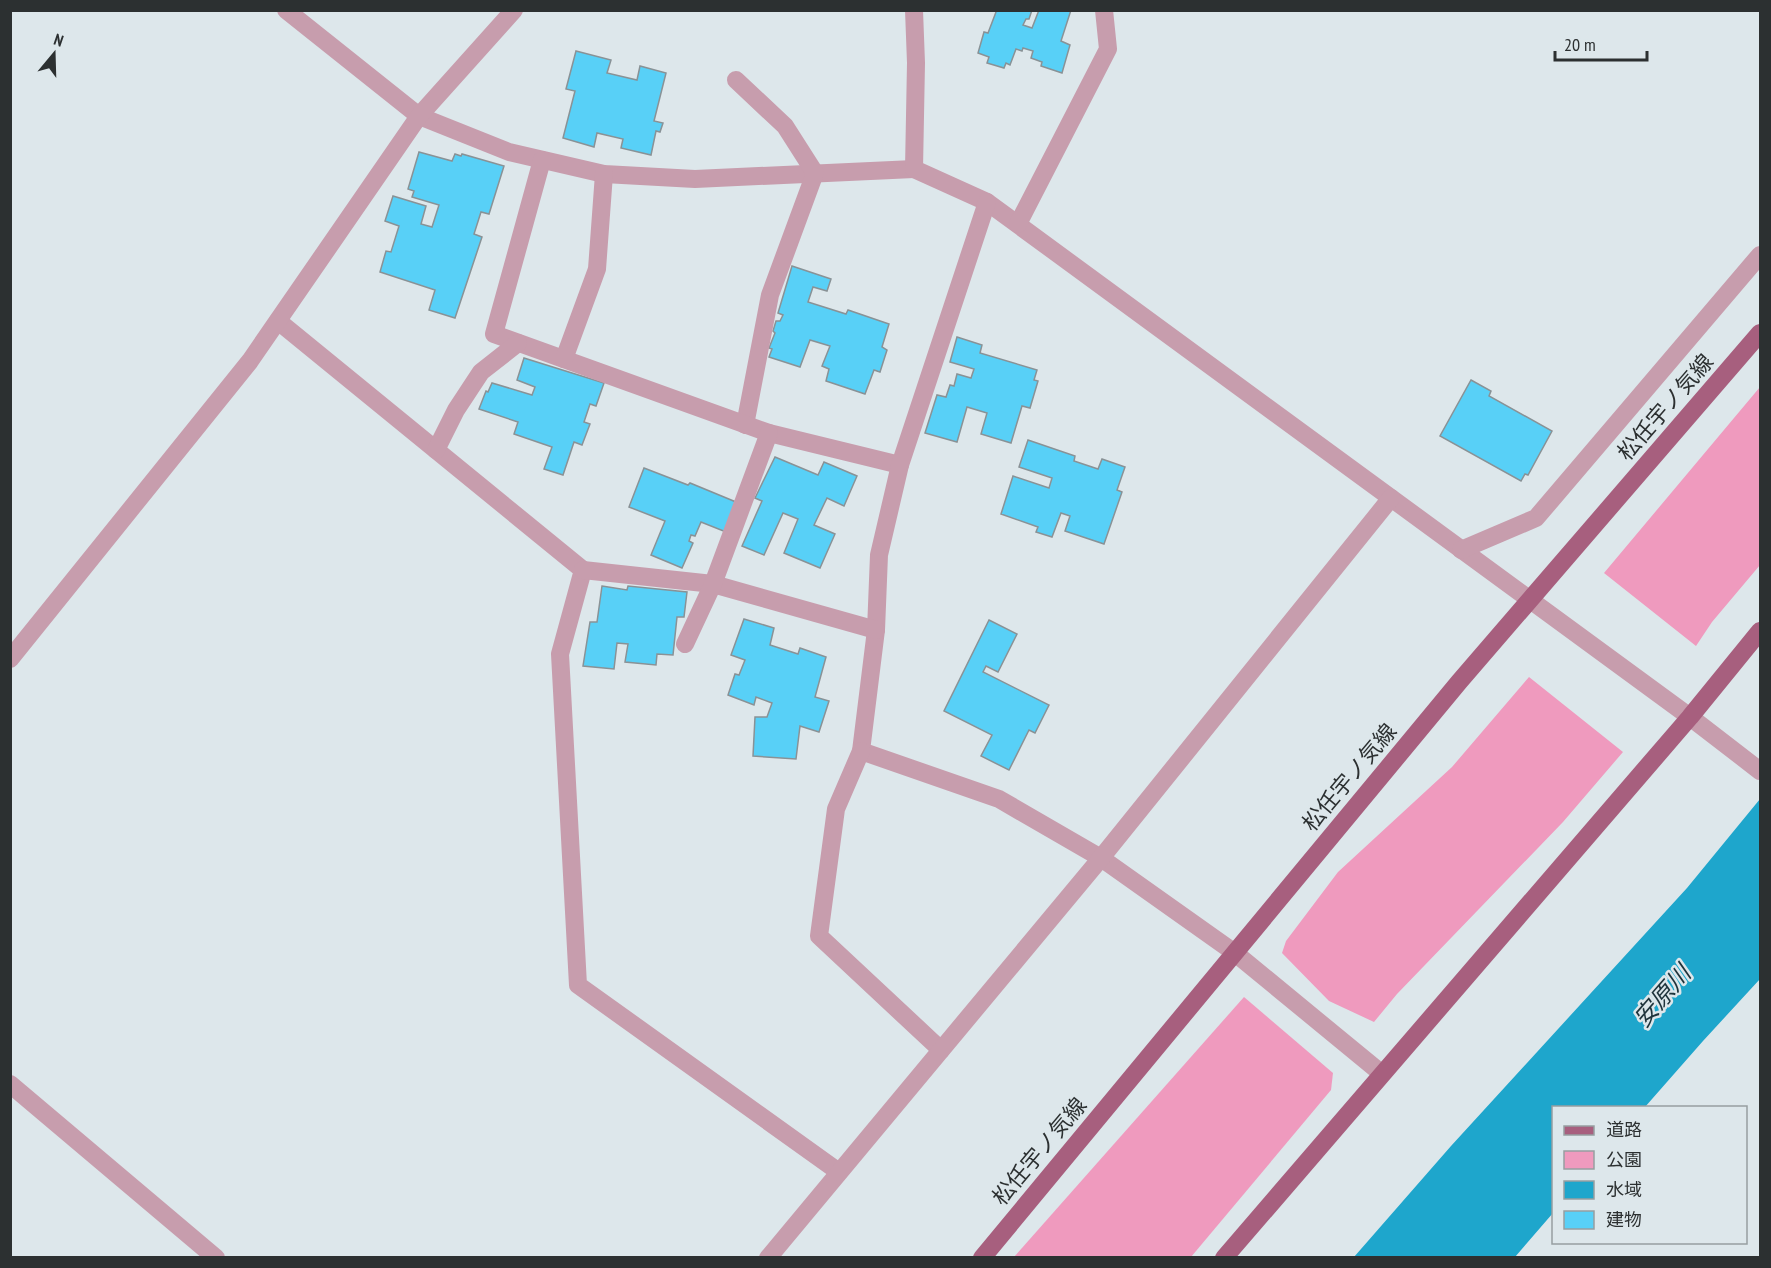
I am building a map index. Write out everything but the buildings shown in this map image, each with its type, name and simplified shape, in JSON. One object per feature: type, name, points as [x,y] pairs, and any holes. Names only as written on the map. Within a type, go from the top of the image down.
[{"type":"main road","name":"松任宇ノ気線","points":[[982,1257],[1529,600],[1761,333]]},
{"type":"main road","points":[[1224,1257],[1761,632]]},
{"type":"street","points":[[286,10],[419,116],[509,152],[604,174],[695,179],[914,169],[987,202],[1761,771]]},
{"type":"street","points":[[10,659],[250,361],[419,116],[514,10]]},
{"type":"street","points":[[914,10],[916,63],[914,169]]},
{"type":"street","points":[[1018,224],[1108,49],[1104,10]]},
{"type":"street","points":[[736,80],[784,126],[815,173]]},
{"type":"street","points":[[542,160],[494,334],[769,433],[900,465]]},
{"type":"street","points":[[745,425],[770,295],[815,173]]},
{"type":"street","points":[[564,359],[597,269],[604,174]]},
{"type":"street","points":[[941,1050],[819,936],[836,809],[861,751],[876,630],[879,555],[900,465],[987,202]]},
{"type":"street","points":[[1461,550],[1536,518],[1761,255]]},
{"type":"street","points":[[278,321],[584,570],[713,584],[876,630]]},
{"type":"street","points":[[436,450],[456,410],[481,372],[518,343]]},
{"type":"street","points":[[685,644],[713,584],[769,433]]},
{"type":"street","points":[[768,1257],[1101,858],[1391,498]]},
{"type":"street","points":[[584,570],[560,654],[578,985],[839,1172]]},
{"type":"street","points":[[861,751],[999,799],[1101,858],[1235,953],[1381,1073]]},
{"type":"street","points":[[10,1084],[216,1257]]},
{"type":"green space","points":[[1760,387],[1760,565],[1712,622],[1696,646],[1604,573]]},
{"type":"green space","points":[[1529,677],[1623,752],[1563,822],[1397,994],[1374,1022],[1329,1001],[1282,953],[1286,941],[1338,872],[1452,767]]},
{"type":"green space","points":[[1244,997],[1333,1073],[1331,1090],[1191,1257],[1014,1257]]},
{"type":"water","name":"安原川","points":[[1760,799],[1760,979],[1646,1106],[1552,1106],[1552,1214],[1515,1257],[1354,1257],[1451,1146],[1687,888]]}]
